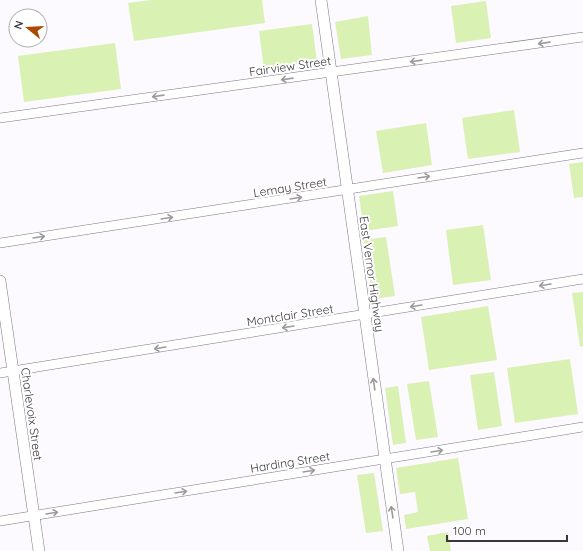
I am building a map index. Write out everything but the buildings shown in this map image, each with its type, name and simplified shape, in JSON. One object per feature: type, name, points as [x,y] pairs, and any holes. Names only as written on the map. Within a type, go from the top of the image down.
[{"type":"street","name":"East Vernor Highway","points":[[321,0],[398,551]]},
{"type":"street","name":"Fairview Street","points":[[0,118],[583,37]]},
{"type":"street","name":"Lemay Street","points":[[0,243],[583,153]]},
{"type":"street","name":"Montclair Street","points":[[0,373],[583,279]]},
{"type":"street","name":"Charlevoix Street","points":[[0,281],[39,551]]},
{"type":"street","name":"Harding Street","points":[[0,521],[583,427]]},
{"type":"green space","points":[[151,0],[262,0],[265,23],[134,41],[128,3]]},
{"type":"green space","points":[[486,1],[491,38],[456,43],[451,6]]},
{"type":"green space","points":[[368,16],[372,55],[341,59],[335,22]]},
{"type":"green space","points":[[312,24],[317,62],[264,69],[259,31]]},
{"type":"green space","points":[[115,43],[121,89],[24,102],[18,56]]},
{"type":"green space","points":[[514,110],[520,152],[468,159],[462,118]]},
{"type":"green space","points":[[426,123],[432,165],[383,173],[376,131]]},
{"type":"green space","points":[[583,162],[583,197],[574,198],[569,164]]},
{"type":"green space","points":[[393,191],[398,226],[364,231],[359,196]]},
{"type":"green space","points":[[483,225],[491,280],[453,285],[446,230]]},
{"type":"green space","points":[[386,237],[395,296],[373,299],[364,240]]},
{"type":"green space","points":[[583,292],[583,346],[580,347],[572,293]]},
{"type":"green space","points":[[488,306],[497,360],[429,370],[421,317]]},
{"type":"green space","points":[[570,359],[578,414],[515,423],[507,368]]},
{"type":"green space","points":[[494,372],[502,426],[478,430],[470,375]]},
{"type":"green space","points":[[429,381],[438,437],[416,440],[407,384]]},
{"type":"green space","points":[[398,386],[406,443],[393,445],[385,388]]},
{"type":"green space","points":[[458,458],[468,519],[406,529],[404,515],[418,512],[415,492],[400,494],[396,468]]},
{"type":"green space","points":[[374,473],[383,531],[366,533],[357,475]]},
{"type":"green space","points":[[448,532],[451,551],[430,551],[427,536]]}]
